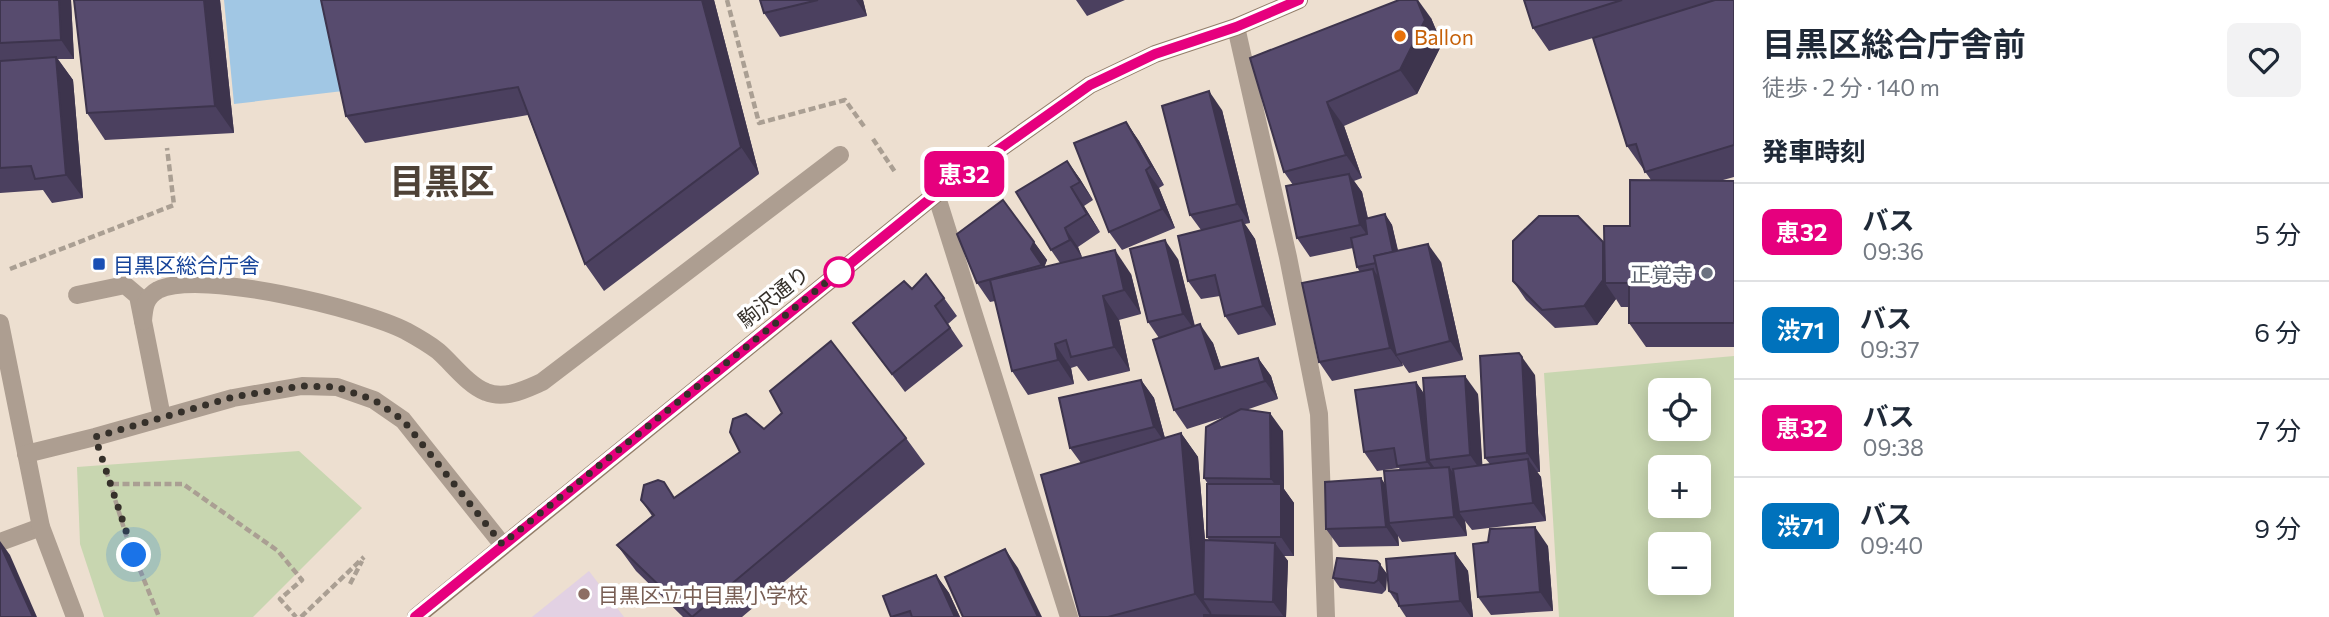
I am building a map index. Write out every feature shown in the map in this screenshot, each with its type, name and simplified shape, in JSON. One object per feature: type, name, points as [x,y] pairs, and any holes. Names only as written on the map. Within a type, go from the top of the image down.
[{"type":"main road","name":"駒沢通り","points":[[416,617],[502,544],[936,194],[1090,85],[1155,54],[1236,27],[1299,0]]},
{"type":"street","points":[[1236,27],[1288,257],[1319,414],[1326,617]]},
{"type":"street","points":[[143,321],[148,299],[167,287],[181,284],[210,285],[264,291],[335,305],[405,331],[437,350],[486,392],[503,395],[521,391],[542,382],[840,155]]},
{"type":"street","points":[[936,194],[1069,617]]},
{"type":"street","points":[[77,295],[125,285],[138,296],[162,417]]},
{"type":"street","points":[[0,323],[41,527],[75,617]]},
{"type":"street","points":[[26,454],[233,397],[302,386],[337,387],[374,400],[403,420],[502,544]]},
{"type":"street","points":[[0,542],[41,527]]},
{"type":"path","points":[[727,0],[759,123],[845,100],[895,172]]},
{"type":"path","points":[[10,269],[174,205],[167,148]]},
{"type":"path","points":[[95,437],[125,535],[159,617]]},
{"type":"path","points":[[111,484],[183,484],[278,551],[302,580],[281,599],[298,617],[364,557],[350,584]]},
{"type":"shaded area","name":"目黒区立中目黒小学校","points":[[589,571],[624,617],[532,617]]},
{"type":"green space","points":[[1734,356],[1734,617],[1559,617],[1544,373]]},
{"type":"green space","points":[[299,451],[362,508],[253,617],[104,617],[80,544],[77,467]]},
{"type":"water","points":[[224,0],[330,0],[343,91],[234,104]]},
{"type":"building","points":[[0,0],[59,0],[61,40],[0,43]]},
{"type":"building","points":[[74,0],[204,0],[215,106],[87,113]]},
{"type":"building","points":[[321,0],[702,0],[741,147],[585,264],[518,87],[346,116]]},
{"type":"building","points":[[760,0],[818,0],[764,13]]},
{"type":"building","points":[[1399,0],[1417,0],[1425,20],[1400,70],[1327,102],[1346,155],[1284,172],[1250,58]]},
{"type":"building","points":[[1524,0],[1622,0],[1533,28]]},
{"type":"building","points":[[1715,0],[1734,0],[1734,145],[1645,172],[1636,144],[1627,146],[1593,38]]},
{"type":"building","points":[[56,57],[66,175],[35,179],[31,166],[0,168],[0,61]]},
{"type":"building","points":[[1209,91],[1237,204],[1190,215],[1162,106]]},
{"type":"building","points":[[1126,122],[1151,166],[1146,170],[1162,209],[1109,232],[1074,143]]},
{"type":"building","points":[[1067,161],[1080,182],[1071,187],[1087,214],[1065,228],[1070,240],[1051,250],[1016,192]]},
{"type":"building","points":[[1349,174],[1360,225],[1297,238],[1286,186]]},
{"type":"building","points":[[1630,180],[1734,181],[1734,323],[1629,323],[1629,283],[1605,283],[1604,226],[1630,226]]},
{"type":"building","points":[[1003,200],[1034,242],[1031,249],[1042,265],[977,283],[957,234]]},
{"type":"building","points":[[1385,214],[1393,252],[1374,256],[1376,263],[1357,267],[1351,238],[1367,234],[1365,219]]},
{"type":"building","points":[[1539,216],[1578,216],[1603,242],[1603,280],[1584,306],[1542,310],[1513,281],[1513,241]]},
{"type":"building","points":[[1242,220],[1263,306],[1225,316],[1215,275],[1188,281],[1178,236]]},
{"type":"building","points":[[1165,240],[1183,314],[1148,322],[1130,249]]},
{"type":"building","points":[[1428,244],[1450,341],[1396,355],[1374,256]]},
{"type":"building","points":[[1115,250],[1124,290],[1103,296],[1114,347],[1071,357],[1066,340],[1055,344],[1058,360],[1012,371],[990,280]]},
{"type":"building","points":[[1373,269],[1390,348],[1319,362],[1302,283]]},
{"type":"building","points":[[926,274],[944,298],[935,306],[950,328],[892,374],[853,323],[904,281],[912,289]]},
{"type":"building","points":[[1200,324],[1215,369],[1258,358],[1265,381],[1174,410],[1153,340]]},
{"type":"building","points":[[831,341],[906,438],[692,617],[617,545],[654,515],[641,500],[644,485],[658,480],[664,482],[674,498],[740,452],[730,432],[733,419],[746,414],[764,429],[782,413],[770,391]]},
{"type":"building","points":[[1519,353],[1522,357],[1527,453],[1485,458],[1480,356]]},
{"type":"building","points":[[1465,376],[1470,455],[1429,460],[1423,378]]},
{"type":"building","points":[[1141,380],[1154,427],[1070,448],[1059,398]]},
{"type":"building","points":[[1416,382],[1427,462],[1397,466],[1394,448],[1364,452],[1355,390]]},
{"type":"building","points":[[1241,409],[1270,413],[1271,479],[1204,478],[1206,427]]},
{"type":"building","points":[[1181,433],[1195,594],[1108,617],[1080,617],[1041,475]]},
{"type":"building","points":[[1528,459],[1533,503],[1459,512],[1453,469]]},
{"type":"building","points":[[1449,467],[1454,517],[1389,523],[1384,471]]},
{"type":"building","points":[[1381,478],[1386,527],[1326,529],[1325,482]]},
{"type":"building","points":[[1207,484],[1281,484],[1281,537],[1207,537]]},
{"type":"building","points":[[1535,527],[1540,592],[1478,597],[1473,544],[1488,542],[1490,529]]},
{"type":"building","points":[[1204,540],[1275,543],[1273,602],[1203,599]]},
{"type":"building","points":[[0,544],[33,617],[0,617]]},
{"type":"building","points":[[1005,549],[1038,617],[963,617],[945,577]]},
{"type":"building","points":[[1455,553],[1460,601],[1399,606],[1397,594],[1389,591],[1386,559]]},
{"type":"building","points":[[1337,558],[1377,561],[1380,564],[1378,580],[1374,583],[1333,578]]},
{"type":"building","points":[[936,575],[955,617],[912,617],[910,611],[891,617],[883,596]]},
{"type":"building","points":[[1204,615],[1285,617],[1204,617]]},
{"type":"bus line","name":"恵32","points":[[415,617],[936,194],[1090,85],[1155,54],[1236,27],[1299,0]]},
{"type":"place","name":"Ballon","points":[[1400,36]]},
{"type":"place","name":"目黒区総合庁舎","points":[[99,264]]},
{"type":"place","name":"正覚寺","points":[[1707,273]]},
{"type":"place","name":"目黒区立中目黒小学校","points":[[584,594]]},
{"type":"district","name":"目黒区","points":[[442,179]]},
{"type":"route","points":[[134,555],[125,535],[95,437],[233,397],[302,386],[337,387],[374,400],[403,420],[502,544],[839,272]]}]
